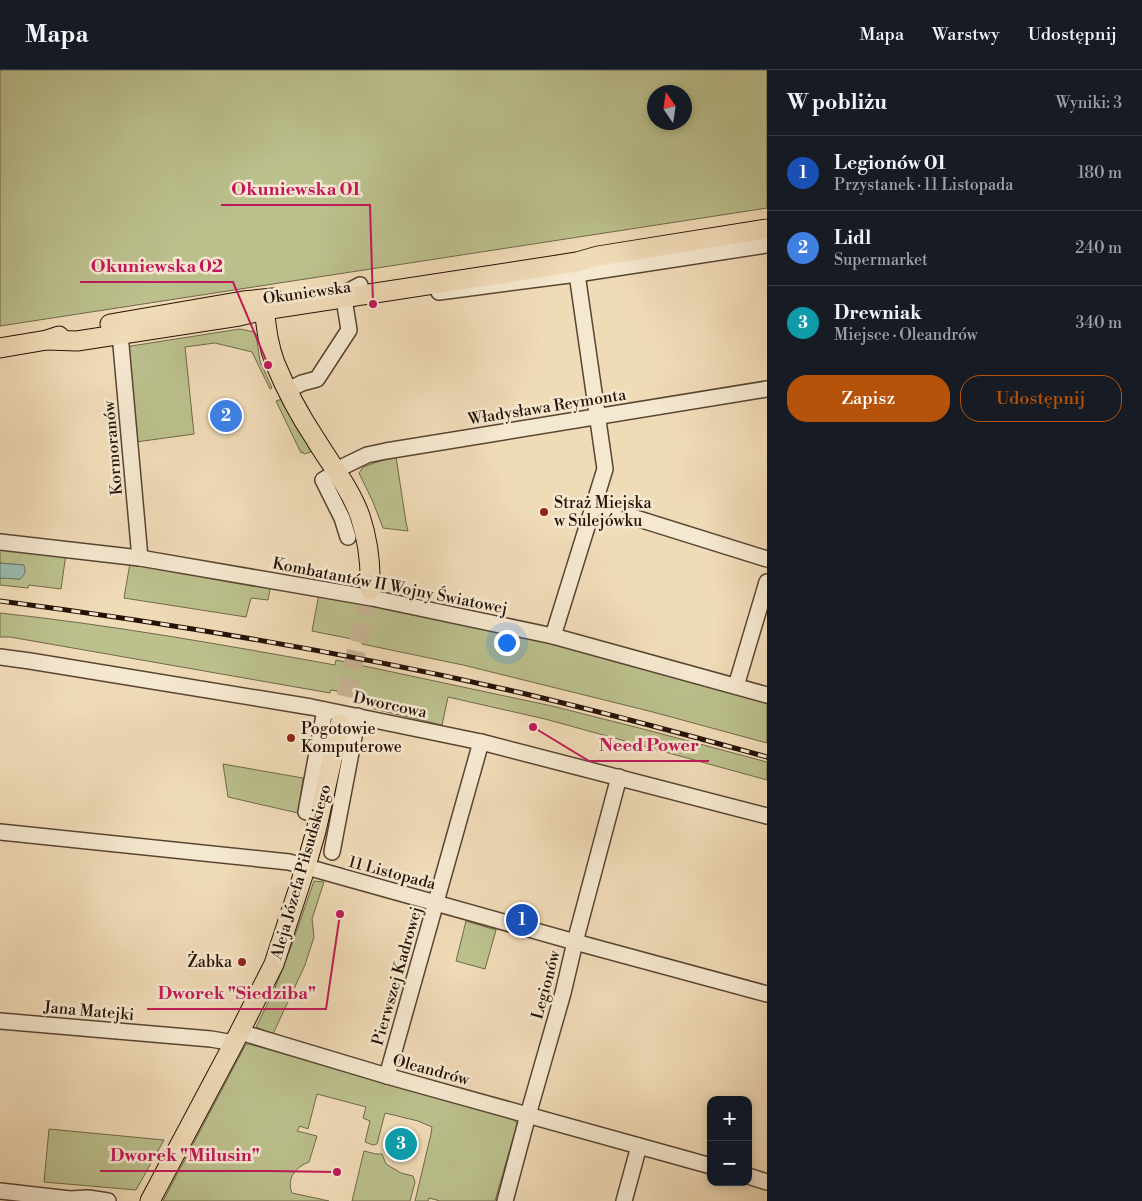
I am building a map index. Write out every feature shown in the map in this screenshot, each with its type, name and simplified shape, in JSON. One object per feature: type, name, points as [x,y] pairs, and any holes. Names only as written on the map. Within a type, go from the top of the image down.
[{"type":"main road","name":"Okuniewska","points":[[0,348],[47,340],[76,331],[137,319],[243,301],[264,305],[344,299],[577,262],[598,256],[767,229]]},
{"type":"main road","name":"Okuniewska","points":[[47,340],[77,341],[239,316],[264,305],[360,285],[476,265],[583,255],[598,256]]},
{"type":"main road","points":[[264,305],[269,344],[275,362],[302,417],[351,496],[359,514],[369,551],[370,590]]},
{"type":"main road","name":"Aleja Józefa Piłsudskiego","points":[[150,1201],[240,1037],[274,964],[306,866],[340,724]]},
{"type":"street","name":"Okuniewska","points":[[393,291],[435,293],[577,274],[767,245]]},
{"type":"street","points":[[553,636],[605,469],[577,274]]},
{"type":"street","points":[[288,390],[317,378],[349,330],[344,299],[349,292],[360,285]]},
{"type":"street","name":"Kormoranów","points":[[120,334],[140,558]]},
{"type":"street","name":"Władysława Reymonta","points":[[336,471],[367,455],[386,451],[767,389]]},
{"type":"street","points":[[336,471],[323,480],[342,518],[348,537]]},
{"type":"street","points":[[594,505],[767,559]]},
{"type":"street","name":"Kombatantów II Wojny Światowej","points":[[1,538],[140,558],[372,598],[553,636],[767,694]]},
{"type":"street","points":[[736,686],[767,584]]},
{"type":"street","name":"Dworcowa","points":[[0,657],[203,688],[358,716],[481,742],[767,816]]},
{"type":"street","name":"Aleja Józefa Piłsudskiego","points":[[306,812],[326,710]]},
{"type":"street","name":"Aleja Józefa Piłsudskiego","points":[[332,852],[358,716]]},
{"type":"street","name":"Pierwszej Kadrowej","points":[[387,1076],[481,742]]},
{"type":"street","name":"Legionów","points":[[505,1201],[563,993],[619,777]]},
{"type":"street","name":"11 Listopada","points":[[0,832],[275,860],[306,866],[767,994]]},
{"type":"street","name":"Jana Matejki","points":[[0,1021],[211,1039],[240,1037]]},
{"type":"street","name":"Oleandrów","points":[[240,1037],[707,1165]]},
{"type":"street","points":[[624,1201],[639,1146]]},
{"type":"street","points":[[752,1177],[767,1182]]},
{"type":"street","points":[[0,1191],[72,1200],[88,1198],[108,1201]]},
{"type":"green space","points":[[0,70],[767,70],[767,208],[0,326]]},
{"type":"green space","points":[[240,329],[256,334],[260,361],[272,388],[270,389],[252,352],[215,343],[185,347],[194,434],[136,442],[129,348],[131,346]]},
{"type":"green space","points":[[282,399],[288,403],[311,452],[301,453],[276,401]]},
{"type":"green space","points":[[396,457],[408,531],[383,528],[359,473],[363,467]]},
{"type":"green space","points":[[0,546],[66,554],[61,589],[29,585],[28,588],[0,585],[0,578],[20,579],[23,565],[0,563]]},
{"type":"green space","points":[[130,563],[271,585],[268,600],[251,598],[246,617],[124,598]]},
{"type":"green space","points":[[319,594],[547,642],[767,703],[767,743],[649,711],[463,665],[362,644],[362,641],[312,631]]},
{"type":"green space","points":[[0,613],[126,629],[335,665],[336,660],[552,706],[767,762],[767,780],[545,719],[448,697],[442,725],[370,708],[371,697],[331,690],[330,693],[10,637],[0,637]]},
{"type":"green space","points":[[223,764],[303,778],[298,813],[228,797]]},
{"type":"green space","points":[[314,881],[324,882],[312,919],[314,937],[305,965],[273,1034],[256,1027],[273,993]]},
{"type":"green space","points":[[466,921],[496,930],[485,969],[456,961]]},
{"type":"green space","points":[[246,1044],[515,1120],[517,1124],[495,1201],[440,1201],[429,1198],[428,1201],[415,1201],[432,1127],[418,1121],[385,1113],[377,1144],[373,1145],[365,1142],[370,1121],[363,1118],[366,1107],[317,1094],[308,1129],[300,1126],[297,1131],[317,1136],[309,1162],[293,1174],[290,1188],[292,1193],[329,1201],[163,1201]]},
{"type":"green space","points":[[49,1129],[164,1140],[136,1190],[44,1182]]},
{"type":"green space","points":[[364,1151],[382,1154],[386,1164],[401,1173],[413,1176],[415,1182],[410,1201],[352,1201]]},
{"type":"water","points":[[0,563],[24,565],[24,574],[20,579],[0,578]]},
{"type":"tunnel","points":[[340,724],[370,590]]},
{"type":"railway","points":[[0,601],[190,628],[379,662],[570,705],[767,757]]},
{"type":"place","name":"Okuniewska 01","points":[[373,304]]},
{"type":"place","name":"Okuniewska 02","points":[[268,365]]},
{"type":"place","name":"Lidl","points":[[226,416]]},
{"type":"place","name":"Straż Miejska w Sulejówku","points":[[544,512]]},
{"type":"place","name":"Need Power","points":[[533,727]]},
{"type":"place","name":"Pogotowie Komputerowe","points":[[291,738]]},
{"type":"place","name":"Dworek \"Siedziba\"","points":[[340,914]]},
{"type":"place","name":"Legionów 01","points":[[522,920]]},
{"type":"place","name":"Żabka","points":[[242,962]]},
{"type":"place","name":"Drewniak","points":[[401,1144]]},
{"type":"place","name":"Dworek \"Milusin\"","points":[[337,1172]]}]
